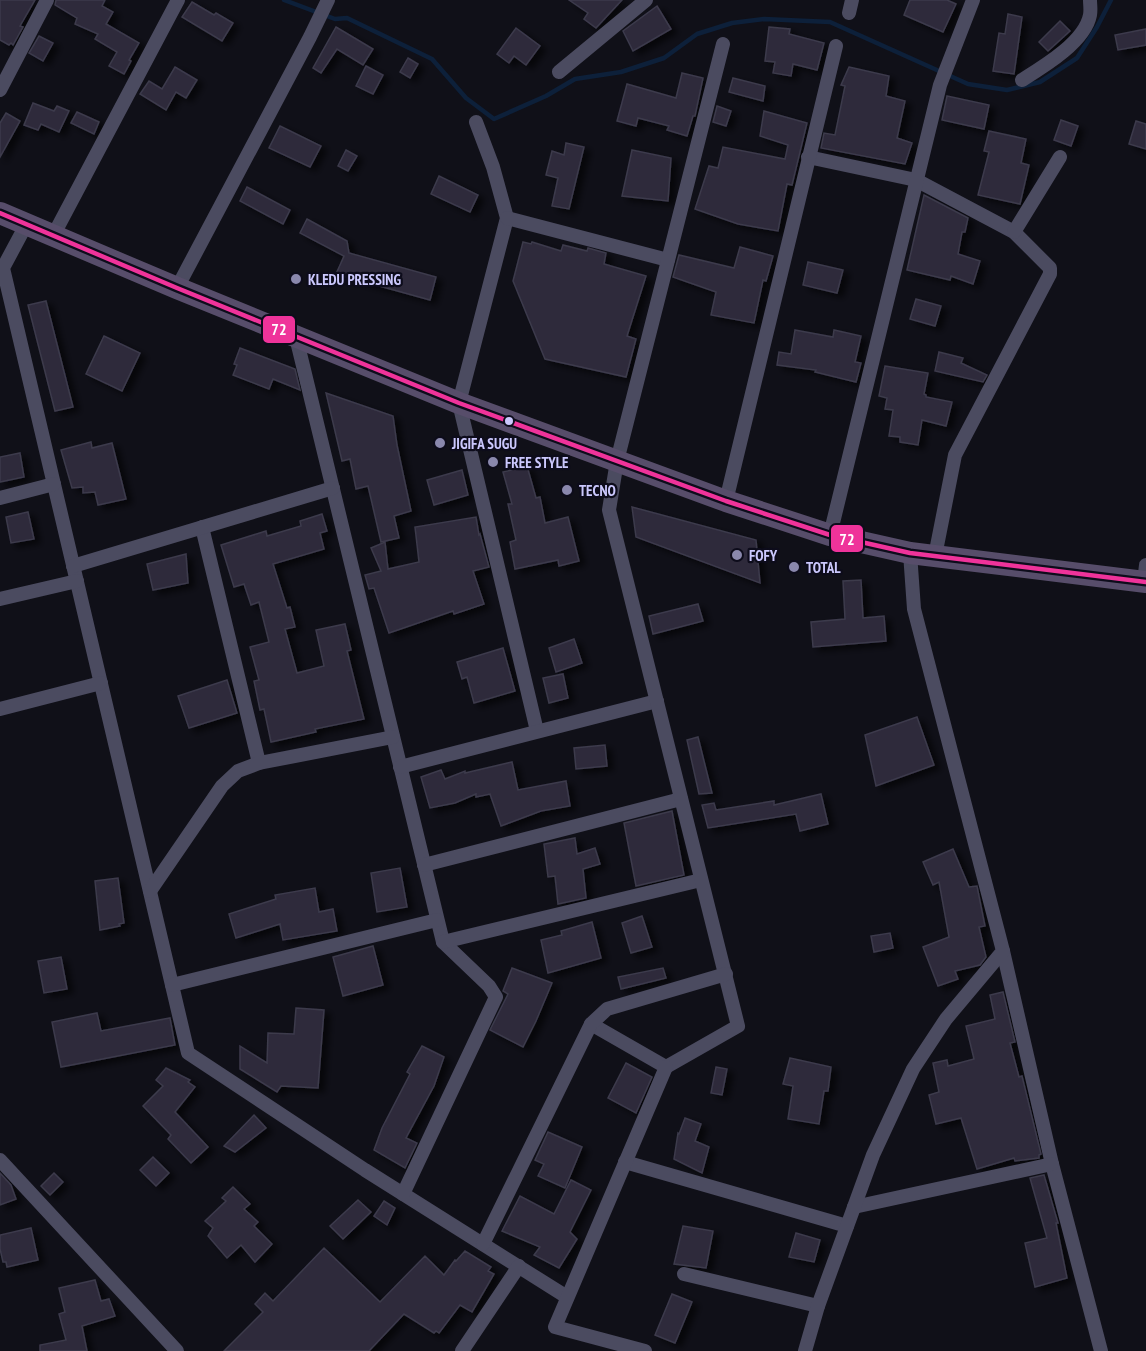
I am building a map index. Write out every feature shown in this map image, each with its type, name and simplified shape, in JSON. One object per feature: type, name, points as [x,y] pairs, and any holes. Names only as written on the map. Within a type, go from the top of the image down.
[{"type":"main road","points":[[0,213],[459,403],[726,501],[830,535],[910,553],[1145,576]]},
{"type":"street","points":[[0,90],[47,0]]},
{"type":"street","points":[[53,236],[178,0]]},
{"type":"street","points":[[559,72],[646,0]]},
{"type":"street","points":[[830,535],[940,85],[973,0]]},
{"type":"street","points":[[1022,80],[1057,59],[1080,34],[1090,15],[1089,0]]},
{"type":"street","points":[[177,288],[326,3]]},
{"type":"street","points":[[645,1351],[555,1327],[666,1067],[738,1026],[609,510],[617,461],[723,44]]},
{"type":"street","points":[[726,501],[836,46]]},
{"type":"street","points":[[476,122],[493,167],[507,218],[459,403],[537,731]]},
{"type":"street","points":[[808,157],[916,180],[1014,232],[1050,268],[1050,274],[955,455],[934,556]]},
{"type":"street","points":[[1014,232],[1060,157]]},
{"type":"street","points":[[507,218],[668,260]]},
{"type":"street","points":[[26,225],[3,268],[188,1053],[403,1194],[567,1297]]},
{"type":"street","points":[[297,337],[442,942],[489,986],[496,997],[403,1194]]},
{"type":"street","points":[[0,498],[54,484]]},
{"type":"street","points":[[73,566],[333,488]]},
{"type":"street","points":[[202,527],[259,763]]},
{"type":"street","points":[[910,553],[914,609],[1003,951],[1052,1164],[1101,1351]]},
{"type":"street","points":[[0,599],[77,581]]},
{"type":"street","points":[[0,709],[101,683]]},
{"type":"street","points":[[400,767],[657,701]]},
{"type":"street","points":[[150,891],[222,786],[238,771],[259,763],[393,737]]},
{"type":"street","points":[[424,865],[681,799]]},
{"type":"street","points":[[442,942],[701,880]]},
{"type":"street","points":[[172,985],[437,920]]},
{"type":"street","points":[[805,1351],[818,1306],[873,1155],[913,1069],[946,1019],[1003,951]]},
{"type":"street","points":[[483,1244],[591,1024],[607,1009],[726,974]]},
{"type":"street","points":[[591,1024],[666,1067]]},
{"type":"street","points":[[0,1160],[177,1351]]},
{"type":"street","points":[[625,1162],[847,1226]]},
{"type":"street","points":[[855,1207],[1052,1164]]},
{"type":"street","points":[[462,1351],[519,1266]]},
{"type":"street","points":[[684,1274],[818,1306]]},
{"type":"building","points":[[0,0],[35,0],[20,26],[23,27],[13,45],[0,40]]},
{"type":"building","points":[[56,0],[105,0],[102,6],[113,12],[106,24],[139,43],[124,74],[109,66],[117,52],[95,39],[98,34],[75,24],[77,18],[55,5]]},
{"type":"building","points":[[569,0],[622,0],[596,28],[584,19],[588,13]]},
{"type":"building","points":[[910,0],[947,0],[956,4],[943,32],[904,15]]},
{"type":"building","points":[[192,2],[233,23],[222,41],[182,17]]},
{"type":"building","points":[[657,6],[671,29],[633,51],[623,31]]},
{"type":"building","points":[[1008,14],[1022,17],[1014,74],[993,71],[999,33],[1005,34]]},
{"type":"building","points":[[1060,21],[1070,31],[1048,51],[1039,42]]},
{"type":"building","points":[[336,27],[373,49],[363,65],[337,49],[321,73],[313,68]]},
{"type":"building","points":[[769,27],[790,29],[789,34],[824,43],[817,70],[793,64],[791,76],[773,73],[775,62],[765,61]]},
{"type":"building","points":[[516,28],[540,46],[526,65],[514,56],[509,63],[497,54]]},
{"type":"building","points":[[1146,29],[1146,45],[1118,50],[1115,35]]},
{"type":"building","points":[[39,36],[53,43],[43,61],[29,53]]},
{"type":"building","points":[[408,58],[418,64],[410,78],[400,72]]},
{"type":"building","points":[[366,66],[383,75],[373,94],[356,86]]},
{"type":"building","points":[[175,67],[197,80],[186,98],[176,92],[166,110],[140,94],[149,81],[162,89]]},
{"type":"building","points":[[849,67],[889,76],[886,96],[905,101],[897,138],[912,143],[905,164],[821,148],[824,133],[835,135],[845,86],[841,85]]},
{"type":"building","points":[[682,73],[703,78],[695,116],[693,116],[687,136],[667,130],[669,126],[638,118],[636,126],[617,121],[627,84],[676,98]]},
{"type":"building","points":[[733,78],[765,86],[763,101],[729,92]]},
{"type":"building","points":[[947,96],[989,105],[984,129],[942,120]]},
{"type":"building","points":[[33,103],[54,111],[57,106],[69,111],[59,132],[41,124],[38,130],[24,125]]},
{"type":"building","points":[[717,106],[731,111],[726,126],[713,122]]},
{"type":"building","points":[[764,111],[807,123],[792,185],[787,184],[778,231],[738,224],[695,209],[709,166],[718,168],[723,147],[785,159],[788,145],[760,136]]},
{"type":"building","points":[[77,112],[99,122],[94,134],[71,123]]},
{"type":"building","points":[[6,113],[20,121],[0,157],[0,123]]},
{"type":"building","points":[[1061,120],[1078,126],[1071,146],[1054,140]]},
{"type":"building","points":[[1136,121],[1146,124],[1146,149],[1129,144]]},
{"type":"building","points":[[280,126],[321,146],[310,167],[269,148]]},
{"type":"building","points":[[989,131],[1026,139],[1021,163],[1029,165],[1020,204],[978,195],[989,152],[984,151]]},
{"type":"building","points":[[566,143],[584,147],[569,209],[552,206],[558,178],[546,175],[552,151],[564,155]]},
{"type":"building","points":[[346,150],[357,156],[348,171],[338,166]]},
{"type":"building","points":[[632,150],[671,158],[668,201],[622,196]]},
{"type":"building","points":[[439,176],[478,195],[470,212],[431,194]]},
{"type":"building","points":[[247,187],[290,210],[283,224],[240,201]]},
{"type":"building","points":[[924,195],[968,218],[965,232],[962,232],[958,254],[980,261],[973,284],[951,276],[950,280],[907,270]]},
{"type":"building","points":[[307,219],[347,241],[349,253],[436,277],[430,300],[336,274],[344,256],[300,233]]},
{"type":"building","points":[[523,242],[531,244],[532,242],[561,251],[563,245],[587,251],[588,248],[606,253],[604,264],[646,276],[627,336],[636,339],[626,377],[545,359],[513,281]]},
{"type":"building","points":[[740,247],[773,256],[766,281],[763,280],[754,323],[711,315],[716,292],[673,277],[679,255],[734,268]]},
{"type":"building","points":[[808,262],[843,270],[837,293],[803,285]]},
{"type":"building","points":[[916,299],[941,306],[935,326],[910,319]]},
{"type":"building","points":[[46,301],[73,407],[55,411],[28,305]]},
{"type":"building","points":[[795,330],[833,337],[834,330],[861,336],[855,362],[861,363],[856,382],[815,372],[816,370],[777,365],[779,352],[791,354]]},
{"type":"building","points":[[104,336],[140,353],[122,391],[86,374]]},
{"type":"building","points":[[240,348],[295,369],[300,390],[273,379],[269,389],[233,375]]},
{"type":"building","points":[[939,352],[963,358],[961,363],[987,375],[983,382],[935,371]]},
{"type":"building","points":[[885,366],[928,373],[924,394],[926,397],[952,402],[946,426],[922,420],[918,445],[900,442],[900,437],[889,436],[893,410],[885,409],[887,398],[879,396]]},
{"type":"building","points":[[326,393],[393,416],[411,511],[394,516],[399,538],[381,542],[368,486],[356,489],[350,459],[342,461]]},
{"type":"building","points":[[91,442],[92,448],[112,443],[126,499],[98,505],[95,492],[83,493],[83,487],[72,488],[61,450]]},
{"type":"building","points":[[20,453],[24,477],[0,482],[0,457]]},
{"type":"building","points":[[527,466],[536,498],[540,497],[545,523],[568,517],[579,561],[559,566],[558,560],[515,569],[510,542],[516,540],[508,504],[512,504],[503,472]]},
{"type":"building","points":[[462,470],[468,495],[434,505],[427,480]]},
{"type":"building","points":[[632,507],[756,540],[760,583],[636,537]]},
{"type":"building","points":[[28,512],[34,539],[11,543],[6,517]]},
{"type":"building","points":[[322,514],[327,531],[320,533],[324,549],[273,564],[287,608],[290,607],[295,627],[285,629],[297,673],[324,666],[316,630],[345,624],[351,650],[347,651],[364,719],[315,729],[316,732],[271,742],[264,709],[260,710],[254,681],[259,680],[250,647],[269,642],[259,602],[251,605],[244,584],[234,587],[221,545],[266,531],[267,536],[301,526],[300,521]]},
{"type":"building","points":[[476,517],[489,567],[473,571],[484,604],[454,614],[453,611],[389,633],[374,588],[369,589],[365,575],[381,571],[371,548],[385,542],[388,569],[419,562],[415,527]]},
{"type":"building","points":[[186,554],[188,583],[153,590],[147,564]]},
{"type":"building","points":[[861,580],[863,618],[884,616],[886,641],[813,647],[811,622],[845,619],[843,581]]},
{"type":"building","points":[[698,604],[703,621],[653,634],[649,616]]},
{"type":"building","points":[[574,639],[582,663],[556,672],[549,648]]},
{"type":"building","points":[[503,648],[515,691],[474,703],[467,677],[462,679],[457,662]]},
{"type":"building","points":[[563,674],[568,698],[549,703],[543,678]]},
{"type":"building","points":[[227,680],[237,713],[189,728],[178,696]]},
{"type":"building","points":[[917,717],[934,765],[876,786],[865,735]]},
{"type":"building","points":[[698,737],[712,793],[699,794],[687,740]]},
{"type":"building","points":[[605,745],[607,766],[576,769],[574,748]]},
{"type":"building","points":[[512,762],[518,790],[566,781],[570,806],[541,811],[501,826],[490,794],[476,797],[476,794],[455,803],[430,808],[421,777],[441,770],[445,779],[465,771],[465,773]]},
{"type":"building","points":[[821,794],[828,824],[800,831],[796,814],[708,828],[702,805],[714,803],[716,810],[774,801],[774,805]]},
{"type":"building","points":[[672,811],[684,875],[636,886],[624,823]]},
{"type":"building","points":[[575,838],[577,854],[595,848],[600,864],[583,869],[586,898],[558,904],[555,876],[548,877],[544,844]]},
{"type":"building","points":[[953,849],[969,887],[977,886],[985,926],[979,927],[986,957],[980,965],[955,971],[958,979],[938,986],[923,947],[949,937],[939,882],[933,885],[923,862]]},
{"type":"building","points":[[400,868],[407,907],[377,912],[371,873]]},
{"type":"building","points":[[118,878],[124,923],[100,930],[95,881]]},
{"type":"building","points":[[315,888],[319,912],[333,909],[337,931],[283,940],[280,924],[236,938],[229,914],[276,899],[275,895]]},
{"type":"building","points":[[642,916],[652,947],[631,953],[622,923]]},
{"type":"building","points":[[592,922],[601,958],[548,973],[541,940],[562,935],[561,931]]},
{"type":"building","points":[[890,933],[893,948],[874,952],[871,936]]},
{"type":"building","points":[[373,946],[383,985],[343,996],[333,957]]},
{"type":"building","points":[[61,957],[67,989],[44,993],[38,961]]},
{"type":"building","points":[[512,968],[552,983],[523,1047],[490,1030],[508,994],[503,991]]},
{"type":"building","points":[[663,968],[666,978],[621,989],[618,977]]},
{"type":"building","points":[[1003,992],[1015,1042],[1010,1043],[1019,1077],[1022,1076],[1041,1154],[1039,1158],[1015,1161],[1014,1158],[977,1169],[961,1118],[936,1124],[929,1095],[939,1092],[933,1063],[947,1060],[948,1066],[974,1059],[966,1026],[995,1019],[990,995]]},
{"type":"building","points":[[296,1008],[324,1010],[318,1088],[281,1086],[277,1092],[240,1069],[240,1046],[267,1063],[268,1033],[294,1034]]},
{"type":"building","points":[[97,1013],[101,1031],[170,1018],[175,1045],[61,1067],[52,1022]]},
{"type":"building","points":[[422,1046],[444,1057],[434,1086],[406,1138],[417,1143],[405,1168],[374,1150],[382,1128],[410,1074],[407,1072]]},
{"type":"building","points":[[790,1058],[831,1067],[828,1091],[824,1091],[819,1124],[788,1119],[793,1086],[783,1084]]},
{"type":"building","points":[[626,1063],[652,1077],[636,1113],[608,1098]]},
{"type":"building","points":[[716,1067],[727,1069],[722,1095],[711,1093]]},
{"type":"building","points":[[166,1068],[190,1080],[188,1082],[195,1087],[175,1112],[208,1147],[191,1163],[168,1139],[171,1135],[143,1106],[163,1086],[156,1080]]},
{"type":"building","points":[[254,1115],[266,1128],[235,1152],[224,1146]]},
{"type":"building","points":[[685,1118],[701,1124],[695,1141],[709,1147],[702,1173],[674,1159],[678,1133]]},
{"type":"building","points":[[548,1132],[582,1147],[565,1188],[538,1176],[544,1164],[535,1160]]},
{"type":"building","points":[[153,1157],[169,1173],[156,1186],[140,1170]]},
{"type":"building","points":[[0,1173],[11,1185],[16,1199],[0,1205]]},
{"type":"building","points":[[54,1173],[63,1182],[50,1195],[41,1186]]},
{"type":"building","points":[[1044,1175],[1058,1223],[1056,1223],[1067,1278],[1035,1287],[1025,1243],[1047,1238],[1030,1178]]},
{"type":"building","points":[[571,1180],[591,1190],[570,1232],[577,1239],[559,1268],[534,1255],[540,1247],[502,1231],[520,1196],[554,1214]]},
{"type":"building","points":[[233,1187],[250,1204],[244,1209],[258,1222],[254,1226],[272,1244],[255,1262],[241,1245],[227,1258],[208,1236],[213,1228],[205,1221],[226,1201],[222,1198]]},
{"type":"building","points":[[358,1200],[371,1212],[343,1239],[330,1226]]},
{"type":"building","points":[[384,1201],[395,1208],[387,1225],[374,1216]]},
{"type":"building","points":[[683,1226],[713,1231],[706,1268],[674,1264]]},
{"type":"building","points":[[31,1228],[38,1260],[7,1267],[6,1262],[3,1262],[0,1249],[0,1235]]},
{"type":"building","points":[[796,1233],[820,1240],[814,1262],[789,1257]]},
{"type":"building","points":[[324,1248],[380,1302],[425,1256],[444,1275],[465,1251],[491,1267],[488,1271],[494,1274],[472,1312],[460,1305],[439,1333],[436,1331],[434,1333],[404,1314],[369,1351],[224,1351],[263,1312],[255,1304],[265,1293],[273,1301]]},
{"type":"building","points":[[95,1280],[101,1301],[109,1299],[115,1316],[82,1326],[87,1351],[40,1351],[40,1345],[66,1340],[59,1314],[65,1312],[59,1288]]},
{"type":"building","points":[[672,1294],[692,1302],[675,1343],[655,1335]]},
{"type":"waterway","points":[[284,0],[335,19],[347,18],[432,59],[466,98],[494,119],[546,96],[575,79],[621,72],[664,58],[697,34],[732,23],[764,19],[830,22],[968,84],[1007,90],[1040,82],[1077,58],[1111,0]]},
{"type":"transit line","name":"72","points":[[0,213],[459,403],[726,501],[830,535],[910,553],[1146,582]]},
{"type":"place","name":"KLEDU PRESSING","points":[[296,279]]},
{"type":"place","name":"JIGIFA SUGU","points":[[440,443]]},
{"type":"place","name":"FREE STYLE","points":[[493,462]]},
{"type":"place","name":"TECNO","points":[[567,490]]},
{"type":"place","name":"FOFY","points":[[737,555]]},
{"type":"place","name":"TOTAL","points":[[794,567]]}]
